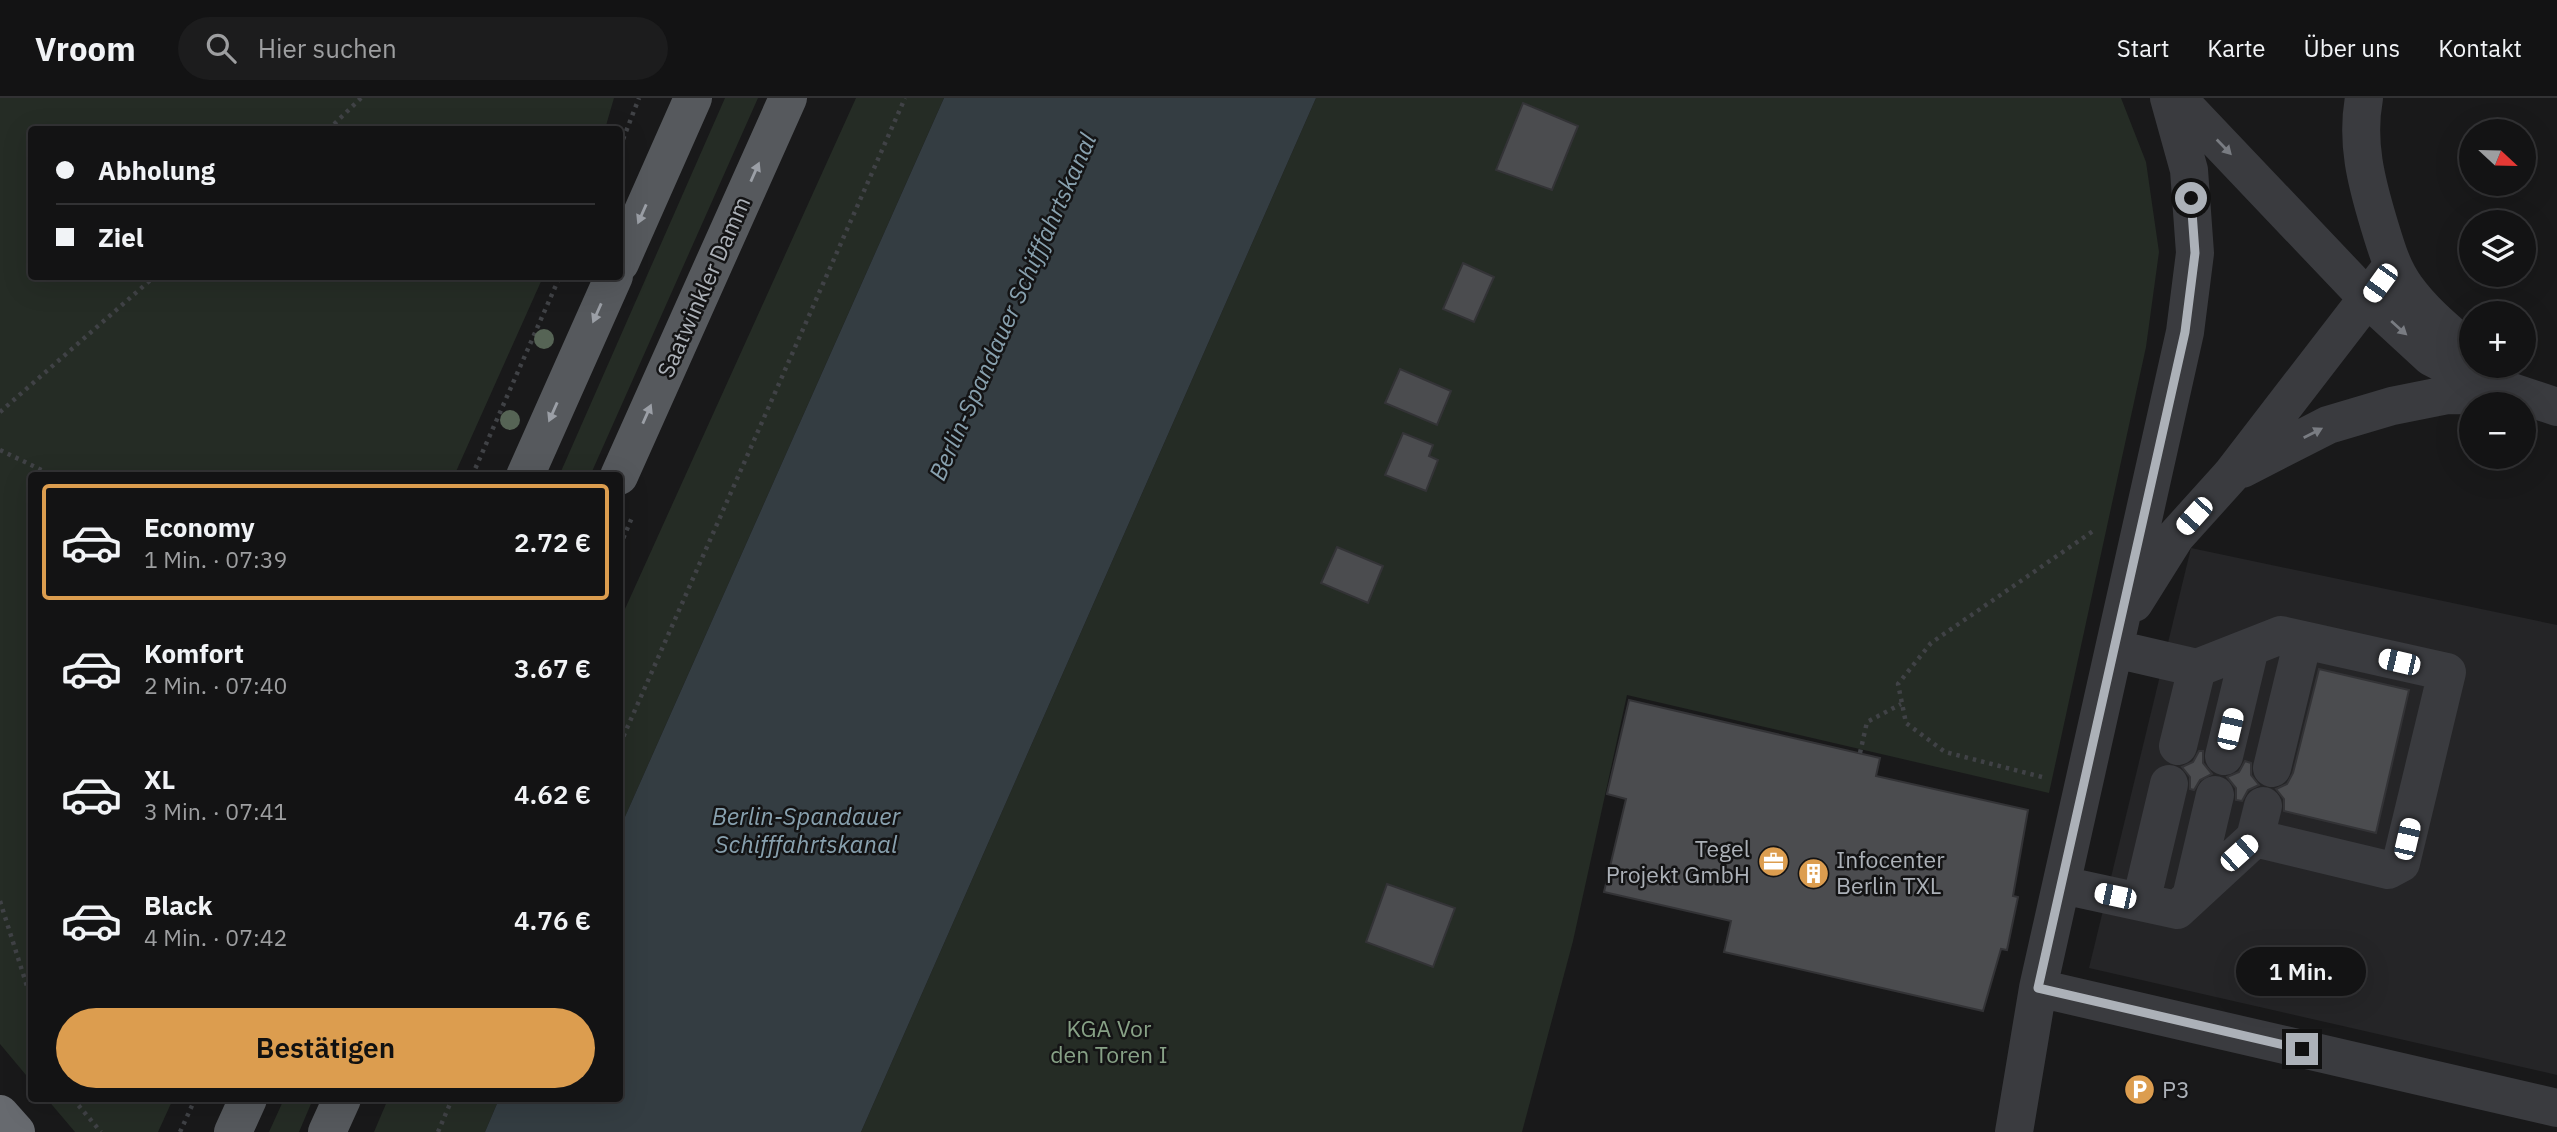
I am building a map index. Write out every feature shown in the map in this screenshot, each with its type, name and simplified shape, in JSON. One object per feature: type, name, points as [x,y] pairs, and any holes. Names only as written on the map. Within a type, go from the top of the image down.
[{"type":"highway","points":[[0,1114],[16,1132]]},
{"type":"main road","points":[[664,164],[670,98]]},
{"type":"main road","points":[[623,256],[693,98]]},
{"type":"main road","name":"Saatwinkler Damm","points":[[622,472],[788,98]]},
{"type":"main road","points":[[527,472],[612,280]]},
{"type":"main road","points":[[233,1132],[247,1102]]},
{"type":"main road","points":[[327,1132],[341,1102]]},
{"type":"street","points":[[2014,1132],[2038,988],[2185,332],[2195,253],[2189,170],[2169,98]]},
{"type":"street","points":[[2177,98],[2368,299],[2431,357],[2476,380],[2540,401]]},
{"type":"street","points":[[2364,98],[2360,122],[2364,173],[2392,266],[2406,289],[2436,322],[2459,342]]},
{"type":"street","points":[[2117,637],[2176,536],[2231,475],[2392,266]]},
{"type":"street","points":[[2505,378],[2540,401]]},
{"type":"street","points":[[2231,475],[2328,425],[2392,405],[2447,395],[2540,401]]},
{"type":"street","points":[[2062,885],[2177,910],[2259,822],[2388,870],[2401,863],[2447,672],[2281,635],[2197,668],[2117,637]]},
{"type":"street","points":[[2272,768],[2303,640]]},
{"type":"street","points":[[2224,757],[2250,648]]},
{"type":"street","points":[[2178,746],[2197,668]]},
{"type":"street","points":[[2141,902],[2169,784]]},
{"type":"street","points":[[2190,897],[2215,795]]},
{"type":"street","points":[[2038,988],[2557,1108]]},
{"type":"path","points":[[332,126],[361,98]]},
{"type":"path","points":[[623,139],[639,98]]},
{"type":"path","points":[[623,737],[905,98]]},
{"type":"path","points":[[0,412],[150,280]]},
{"type":"path","points":[[474,472],[558,280]]},
{"type":"path","points":[[0,450],[46,472]]},
{"type":"path","points":[[2083,787],[1945,752],[1906,723],[1898,684],[1931,643],[2149,493]]},
{"type":"path","points":[[1860,753],[1867,722],[1901,704]]},
{"type":"path","points":[[0,901],[28,989]]},
{"type":"path","points":[[76,1102],[101,1132]]},
{"type":"path","points":[[180,1132],[194,1102]]},
{"type":"path","points":[[438,1132],[451,1102]]},
{"type":"shaded area","points":[[2191,548],[2557,625],[2557,1075],[2089,968]]},
{"type":"green space","points":[[0,98],[614,98],[606,126],[28,126],[28,280],[542,280],[456,472],[28,472],[28,1077],[0,1044]]},
{"type":"green space","points":[[725,98],[758,98],[592,472],[561,472]]},
{"type":"green space","points":[[856,98],[944,98],[623,821],[623,613]]},
{"type":"green space","name":"KGA Vor den Toren I","points":[[1316,98],[2121,98],[2146,162],[2159,252],[2146,347],[2049,793],[1627,695],[1573,941],[1522,1132],[861,1132]]},
{"type":"green space","points":[[50,1102],[172,1102],[158,1132],[75,1132]]},
{"type":"green space","points":[[283,1102],[312,1102],[299,1132],[269,1132]]},
{"type":"green space","points":[[387,1102],[498,1102],[485,1132],[374,1132]]},
{"type":"water","name":"Berlin-Spandauer Schifffahrtskanal","points":[[944,98],[1316,98],[861,1132],[485,1132],[498,1102],[623,1102],[623,821]]},
{"type":"building","points":[[1523,103],[1578,126],[1552,190],[1496,170]]},
{"type":"building","points":[[1463,263],[1494,277],[1474,322],[1443,309]]},
{"type":"building","points":[[1400,369],[1451,391],[1437,425],[1385,403]]},
{"type":"building","points":[[1403,433],[1433,445],[1429,456],[1438,460],[1426,491],[1385,475]]},
{"type":"building","points":[[1337,547],[1383,566],[1368,603],[1321,583]]},
{"type":"building","points":[[2319,669],[2409,690],[2376,833],[2284,811],[2284,799],[2276,789],[2287,784],[2293,773]]},
{"type":"building","name":"Infocenter Berlin TXL","points":[[1629,700],[1880,758],[1876,776],[2028,810],[2013,896],[2018,897],[2007,950],[2001,949],[1983,1011],[1724,952],[1731,921],[1604,892],[1626,799],[1607,794]]},
{"type":"building","points":[[2199,751],[2203,751],[2203,763],[2212,774],[2200,780],[2194,790],[2190,789],[2190,777],[2182,767],[2193,762]]},
{"type":"building","points":[[2245,761],[2251,763],[2251,775],[2259,785],[2248,790],[2242,801],[2236,800],[2236,788],[2227,777],[2239,772]]},
{"type":"building","points":[[1387,884],[1455,908],[1433,967],[1366,942]]},
{"type":"place","name":"Tegel Projekt GmbH","points":[[1773,862]]},
{"type":"place","name":"Infocenter Berlin TXL","points":[[1813,873]]},
{"type":"place","name":"P3","points":[[2139,1090]]},
{"type":"route","points":[[2191,198],[2195,253],[2185,332],[2038,988],[2302,1049]]}]
